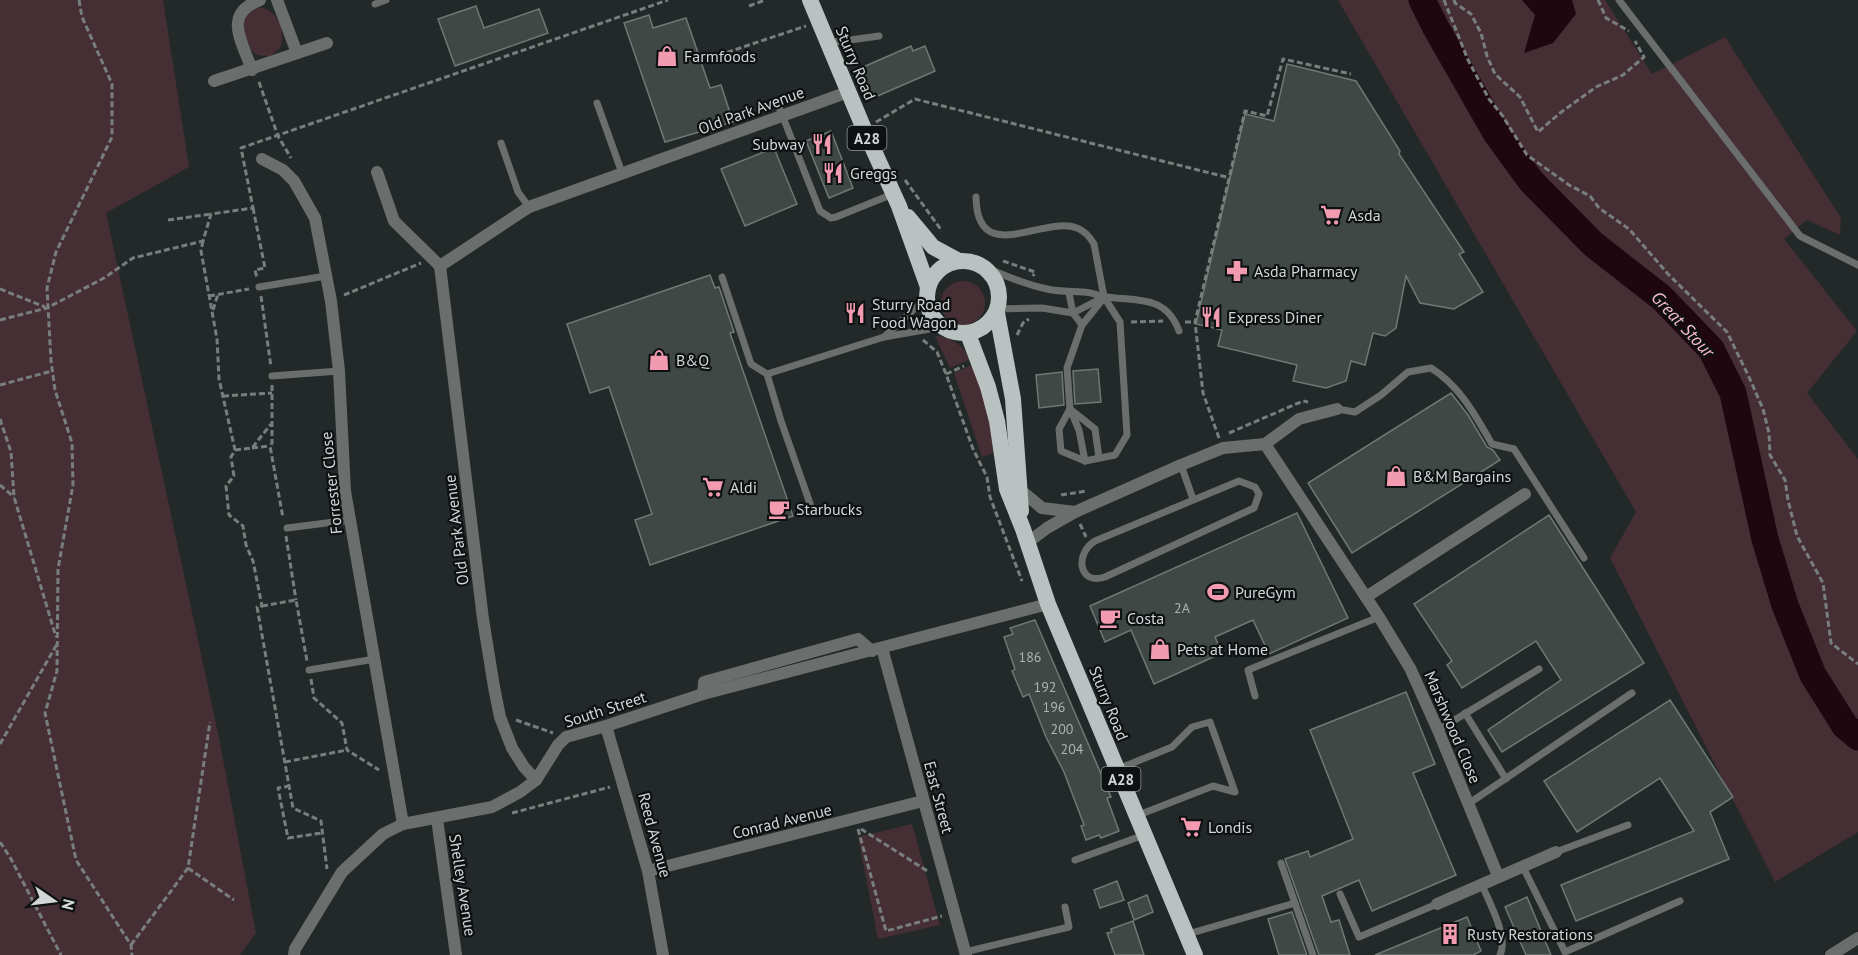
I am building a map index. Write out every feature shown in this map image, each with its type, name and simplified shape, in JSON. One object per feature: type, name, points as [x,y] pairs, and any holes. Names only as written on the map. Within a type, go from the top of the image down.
[{"type":"highway","name":"Sturry Road","points":[[810,0],[896,200],[927,292],[928,309],[941,327]]},
{"type":"highway","name":"Sturry Road","points":[[896,200],[933,248],[958,261],[978,264],[990,272],[997,283],[1000,295],[997,311],[1012,399],[1025,536],[1042,605],[1117,770],[1195,955]]},
{"type":"highway","points":[[927,292],[932,277],[939,269],[958,261]]},
{"type":"highway","points":[[941,327],[958,334],[968,334],[990,323],[997,311]]},
{"type":"highway","name":"Sturry Road","points":[[968,334],[988,387],[997,421],[1007,489],[1025,536]]},
{"type":"street","points":[[252,70],[240,37],[237,21],[240,11],[260,0]]},
{"type":"street","points":[[277,0],[297,53]]},
{"type":"street","points":[[214,81],[327,43]]},
{"type":"street","name":"Old Park Avenue","points":[[536,780],[512,748],[500,715],[483,619],[436,262],[529,207],[782,111],[848,92]]},
{"type":"street","name":"Forrester Close","points":[[262,159],[283,170],[294,182],[315,218],[331,300],[339,371],[345,491],[403,824]]},
{"type":"street","points":[[377,172],[394,221],[436,262]]},
{"type":"street","points":[[1025,536],[1077,516],[1181,465],[1223,448],[1265,444],[1299,419],[1338,409]]},
{"type":"street","name":"Marshwood Close","points":[[1265,444],[1410,668],[1498,876]]},
{"type":"street","points":[[1019,489],[1042,508],[1077,516]]},
{"type":"street","points":[[1366,597],[1526,494]]},
{"type":"street","name":"South Street","points":[[403,824],[492,807],[520,792],[536,780],[558,745],[566,737],[703,694],[1042,605]]},
{"type":"street","name":"East Street","points":[[877,650],[923,801],[965,953]]},
{"type":"street","name":"Reed Avenue","points":[[606,726],[648,872],[663,955]]},
{"type":"street","name":"Conrad Avenue","points":[[648,872],[853,824],[923,801]]},
{"type":"street","name":"Shelley Avenue","points":[[437,819],[456,955]]},
{"type":"street","points":[[294,955],[295,949],[342,872],[383,834],[403,824]]},
{"type":"street","points":[[1437,904],[1556,852]]},
{"type":"street","points":[[1831,955],[1858,938]]},
{"type":"lane","points":[[375,4],[386,0]]},
{"type":"lane","points":[[1619,0],[1800,236],[1858,265]]},
{"type":"lane","points":[[828,43],[879,36]]},
{"type":"lane","points":[[597,103],[622,173]]},
{"type":"lane","points":[[782,111],[820,211],[831,218],[896,200]]},
{"type":"lane","points":[[501,143],[518,192],[529,207]]},
{"type":"lane","points":[[976,197],[976,212],[980,220],[985,227],[996,234],[1024,234],[1054,227],[1076,227],[1084,232],[1094,244],[1104,297],[1120,322],[1127,435],[1115,455],[1085,460],[1061,451],[1059,429],[1070,409]]},
{"type":"lane","points":[[978,264],[1002,275],[1046,289],[1069,293],[1085,291],[1104,297],[1150,301],[1157,304],[1176,321],[1179,331]]},
{"type":"lane","points":[[259,287],[326,276]]},
{"type":"lane","points":[[722,277],[751,364],[767,374],[813,512]]},
{"type":"lane","points":[[884,337],[927,292]]},
{"type":"lane","points":[[1069,293],[1073,313],[1082,325]]},
{"type":"lane","points":[[997,311],[1042,308],[1073,313],[1104,297]]},
{"type":"lane","points":[[1085,460],[1079,430],[1070,409],[1067,368],[1082,325],[1104,297]]},
{"type":"lane","points":[[767,374],[884,337],[941,327]]},
{"type":"lane","points":[[1338,409],[1355,412],[1381,395],[1408,372],[1431,368],[1452,384],[1465,399],[1492,444],[1514,449],[1584,558]]},
{"type":"lane","points":[[272,376],[339,371]]},
{"type":"lane","points":[[1070,409],[1095,429],[1099,458]]},
{"type":"lane","points":[[1181,465],[1193,499]]},
{"type":"lane","points":[[1239,481],[1255,487],[1259,494],[1254,508],[1097,580],[1088,576],[1082,565],[1082,554],[1090,544],[1193,499],[1239,481]]},
{"type":"lane","points":[[287,528],[350,520]]},
{"type":"lane","points":[[1255,696],[1248,670],[1379,617]]},
{"type":"lane","points":[[309,670],[375,659]]},
{"type":"lane","points":[[1438,730],[1539,669]]},
{"type":"lane","points":[[1468,804],[1632,693]]},
{"type":"lane","points":[[1465,713],[1506,779]]},
{"type":"lane","points":[[1117,770],[1172,747],[1192,727],[1210,722],[1235,792],[1213,786],[1136,816]]},
{"type":"lane","points":[[1556,852],[1628,825]]},
{"type":"lane","points":[[1074,860],[1144,836]]},
{"type":"lane","points":[[1281,863],[1313,955]]},
{"type":"lane","points":[[1522,865],[1564,952],[1680,902]]},
{"type":"lane","points":[[1482,885],[1503,936],[1500,955]]},
{"type":"lane","points":[[1340,894],[1359,937],[1437,904]]},
{"type":"lane","points":[[1186,935],[1295,903]]},
{"type":"lane","points":[[965,953],[1069,927],[1065,908]]},
{"type":"path","points":[[79,0],[82,17],[112,84],[112,137],[56,252],[47,288],[52,371],[55,390],[72,443],[73,484],[58,569],[57,671],[45,713],[75,860],[131,945],[132,955]]},
{"type":"path","points":[[347,750],[342,723],[314,698],[296,600],[270,446],[272,443],[272,376],[255,270],[265,268],[240,148],[668,0]]},
{"type":"path","points":[[749,6],[765,0]]},
{"type":"path","points":[[1444,0],[1468,60],[1489,99],[1527,154],[1569,185],[1590,196],[1599,208],[1629,229],[1668,274],[1727,332],[1763,409],[1769,433],[1770,455],[1785,480],[1797,536],[1823,583],[1832,643],[1858,664]]},
{"type":"path","points":[[1454,0],[1471,14],[1481,33],[1495,74],[1520,97],[1538,132],[1560,112],[1596,87],[1623,75],[1644,57],[1630,31],[1605,18],[1598,0]]},
{"type":"path","points":[[710,58],[786,33]]},
{"type":"path","points":[[1223,448],[1203,393],[1195,322],[1245,111],[1267,116],[1283,59],[1351,74]]},
{"type":"path","points":[[252,70],[259,82],[278,136]]},
{"type":"path","points":[[872,124],[915,99],[1230,178]]},
{"type":"path","points":[[900,172],[946,237]]},
{"type":"path","points":[[168,219],[253,208]]},
{"type":"path","points":[[211,214],[201,251],[217,339],[219,379],[235,450],[231,457],[234,476],[225,486],[228,515],[243,526],[246,545],[254,561],[262,606]]},
{"type":"path","points":[[0,320],[47,308],[104,278],[133,258],[202,242]]},
{"type":"path","points":[[1000,260],[1035,272],[1031,284]]},
{"type":"path","points":[[331,300],[436,262]]},
{"type":"path","points":[[209,296],[259,287]]},
{"type":"path","points":[[0,289],[47,308]]},
{"type":"path","points":[[212,312],[218,294]]},
{"type":"path","points":[[924,341],[937,351],[987,477],[990,497],[1025,589],[1042,605]]},
{"type":"path","points":[[0,385],[52,371]]},
{"type":"path","points":[[223,396],[272,393]]},
{"type":"path","points":[[0,419],[10,452],[14,497],[57,642],[0,744]]},
{"type":"path","points":[[252,448],[272,423]]},
{"type":"path","points":[[235,450],[270,446]]},
{"type":"path","points":[[0,485],[14,497]]},
{"type":"path","points":[[1077,516],[1090,544]]},
{"type":"path","points":[[296,600],[257,607],[293,808],[321,822],[330,891]]},
{"type":"path","points":[[500,715],[566,737]]},
{"type":"path","points":[[131,945],[188,868],[210,722]]},
{"type":"path","points":[[285,762],[347,750],[395,780]]},
{"type":"path","points":[[492,807],[506,815],[623,784]]},
{"type":"path","points":[[290,786],[278,788],[288,838],[322,833]]},
{"type":"path","points":[[853,824],[946,883]]},
{"type":"path","points":[[853,824],[886,931],[954,913]]},
{"type":"path","points":[[0,842],[61,955]]},
{"type":"path","points":[[188,868],[234,900]]},
{"type":"shaded area","points":[[0,0],[163,0],[189,167],[106,213],[218,733],[256,933],[240,955],[0,955]]},
{"type":"shaded area","points":[[1338,0],[1605,0],[1652,74],[1725,37],[1841,218],[1840,235],[1807,220],[1784,239],[1857,331],[1807,393],[1858,459],[1858,832],[1775,882],[1610,558],[1636,512]]},
{"type":"shaded area","points":[[1522,0],[1572,0],[1576,14],[1553,43],[1524,53],[1535,15]]},
{"type":"shaded area","points":[[258,7],[275,16],[281,28],[280,48],[270,56],[255,54],[244,36],[244,19],[249,12]]},
{"type":"shaded area","points":[[963,281],[978,288],[985,303],[978,318],[963,325],[948,318],[941,303],[948,288]]},
{"type":"shaded area","points":[[935,336],[941,336],[956,343],[971,359],[950,368]]},
{"type":"shaded area","points":[[976,363],[986,388],[993,453],[982,457],[954,373]]},
{"type":"shaded area","points":[[912,824],[940,925],[878,939],[858,837]]},
{"type":"building","points":[[476,6],[484,28],[539,9],[548,33],[455,66],[438,19]]},
{"type":"building","name":"Farmfoods","points":[[649,15],[653,28],[686,18],[710,88],[721,85],[733,122],[665,142],[624,23]]},
{"type":"building","points":[[911,46],[913,51],[925,46],[935,71],[873,98],[861,68]]},
{"type":"building","name":"Asda","points":[[1287,64],[1356,81],[1400,151],[1399,154],[1464,252],[1459,254],[1483,292],[1454,309],[1420,303],[1406,276],[1396,328],[1385,336],[1373,333],[1365,365],[1351,361],[1346,381],[1326,388],[1293,381],[1297,365],[1218,346],[1222,330],[1196,324],[1245,114],[1274,121]]},
{"type":"building","name":"Greggs","points":[[831,131],[853,188],[829,198],[806,141]]},
{"type":"building","points":[[774,148],[797,204],[745,226],[721,169]]},
{"type":"building","points":[[710,275],[715,288],[719,287],[734,332],[730,333],[793,516],[650,565],[635,520],[652,514],[609,387],[590,393],[567,324]]},
{"type":"building","points":[[1098,369],[1101,402],[1075,404],[1073,371]]},
{"type":"building","points":[[1062,372],[1064,405],[1039,408],[1036,375]]},
{"type":"building","name":"B&M Bargains","points":[[1451,393],[1468,415],[1487,447],[1493,450],[1500,460],[1352,553],[1308,483]]},
{"type":"building","points":[[1297,513],[1348,618],[1269,654],[1253,620],[1215,637],[1222,653],[1154,684],[1131,630],[1105,642],[1090,606]]},
{"type":"building","points":[[1549,515],[1644,663],[1502,752],[1488,730],[1561,680],[1536,641],[1462,688],[1447,665],[1452,661],[1414,604]]},
{"type":"building","points":[[1035,620],[1111,797],[1107,798],[1119,831],[1101,838],[1099,835],[1086,840],[1081,826],[1084,825],[1064,772],[1046,737],[1029,694],[1023,697],[1012,671],[1015,669],[1004,637],[1013,634],[1010,628]]},
{"type":"building","points":[[1406,692],[1435,764],[1413,773],[1456,875],[1372,911],[1359,880],[1322,896],[1331,922],[1339,920],[1350,955],[1319,955],[1285,859],[1308,851],[1310,857],[1353,839],[1310,730]]},
{"type":"building","points":[[1670,700],[1733,797],[1710,812],[1729,859],[1576,921],[1561,885],[1694,831],[1660,778],[1577,832],[1544,781]]},
{"type":"building","points":[[1117,881],[1124,900],[1100,908],[1094,890]]},
{"type":"building","points":[[1147,895],[1153,912],[1134,920],[1128,903]]},
{"type":"building","points":[[1527,897],[1551,955],[1526,955],[1505,907]]},
{"type":"building","points":[[1292,912],[1307,955],[1279,955],[1268,919]]},
{"type":"building","name":"Rusty Restorations","points":[[1467,917],[1481,951],[1473,955],[1375,955]]},
{"type":"building","points":[[1133,921],[1144,955],[1115,955],[1107,933],[1112,932],[1111,929]]},
{"type":"waterway","name":"Great Stour","points":[[1422,0],[1496,133],[1531,181],[1593,244],[1662,298],[1711,349],[1733,393],[1765,539],[1785,605],[1813,675],[1845,726],[1858,737]]},
{"type":"place","name":"Farmfoods","points":[[667,56]]},
{"type":"place","name":"Subway","points":[[822,144]]},
{"type":"place","name":"Greggs","points":[[833,173]]},
{"type":"place","name":"Asda","points":[[1331,215]]},
{"type":"place","name":"Asda Pharmacy","points":[[1237,271]]},
{"type":"place","name":"Sturry Road Food Wagon","points":[[855,313]]},
{"type":"place","name":"Express Diner","points":[[1211,317]]},
{"type":"place","name":"B&Q","points":[[659,360]]},
{"type":"place","name":"B&M Bargains","points":[[1396,476]]},
{"type":"place","name":"Aldi","points":[[713,487]]},
{"type":"place","name":"Starbucks","points":[[779,509]]},
{"type":"place","name":"PureGym","points":[[1218,592]]},
{"type":"place","name":"Costa","points":[[1110,618]]},
{"type":"place","name":"Pets at Home","points":[[1160,649]]},
{"type":"place","name":"Londis","points":[[1191,827]]},
{"type":"place","name":"Rusty Restorations","points":[[1450,934]]}]
